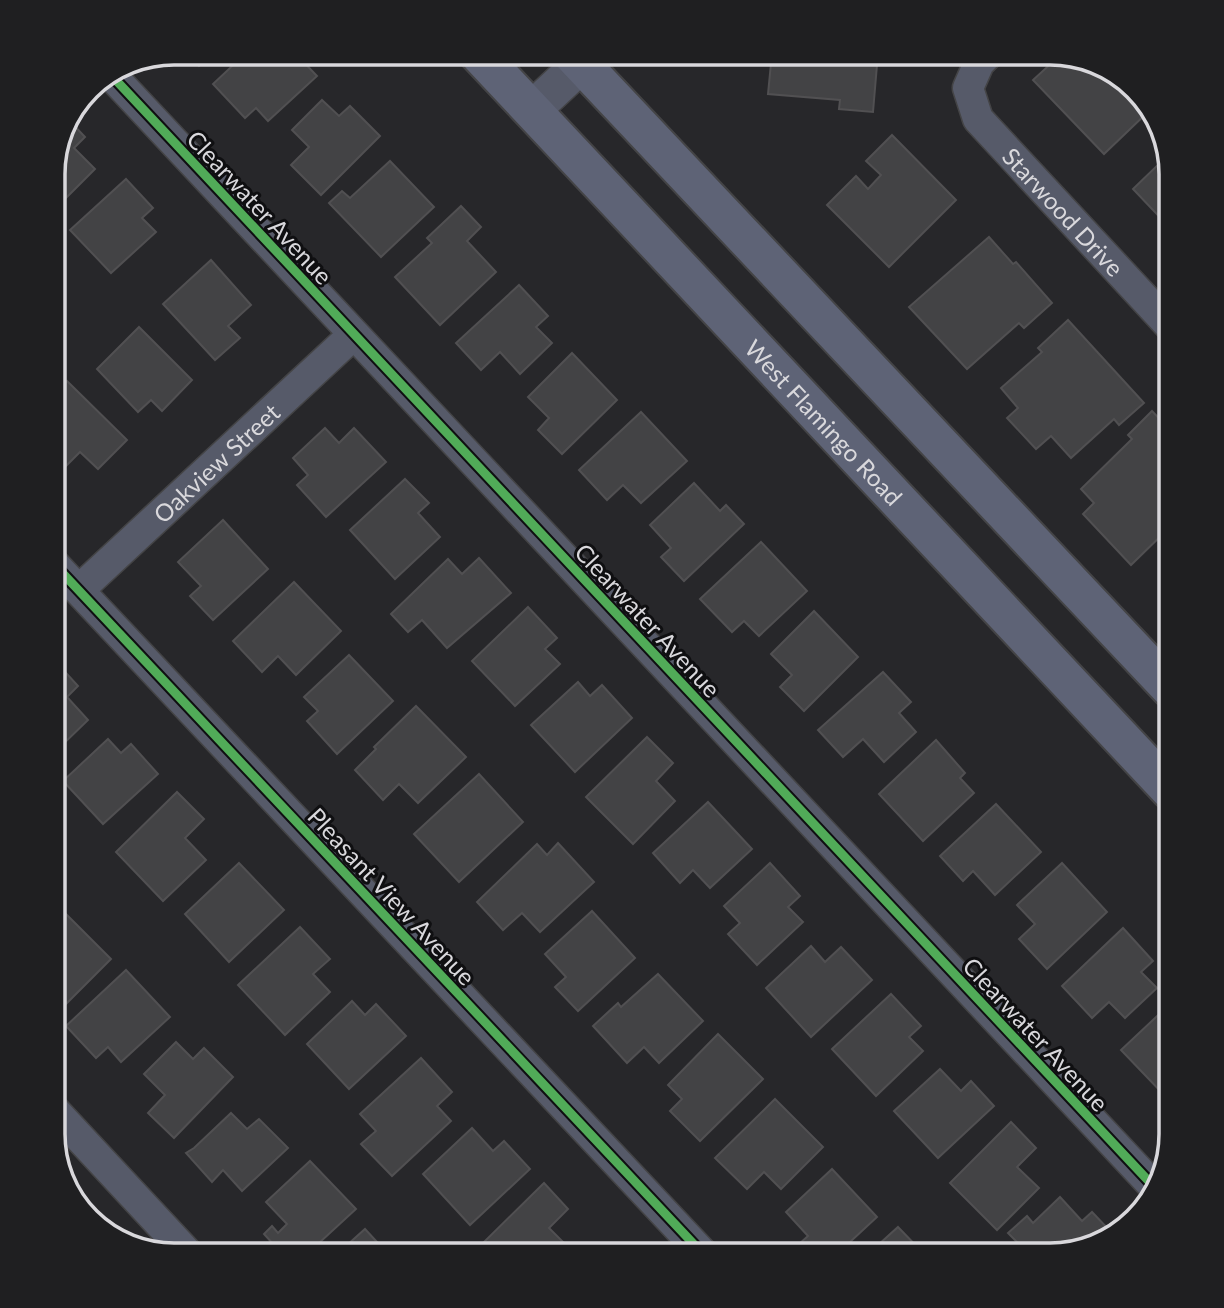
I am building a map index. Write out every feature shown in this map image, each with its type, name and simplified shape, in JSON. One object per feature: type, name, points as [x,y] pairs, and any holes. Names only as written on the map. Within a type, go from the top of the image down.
[{"type":"main road","name":"West Flamingo Road","points":[[490,65],[1159,778]]},
{"type":"main road","points":[[590,65],[1159,676]]},
{"type":"street","points":[[532,110],[574,65]]},
{"type":"street","name":"Starwood Drive","points":[[978,65],[968,88],[978,119],[1159,314]]},
{"type":"street","name":"Clearwater Avenue","points":[[117,81],[1148,1181]]},
{"type":"street","name":"Oakview Street","points":[[79,590],[353,335]]},
{"type":"street","name":"Pleasant View Avenue","points":[[65,575],[693,1243]]},
{"type":"street","points":[[65,1123],[178,1243]]},
{"type":"building","points":[[233,65],[306,65],[317,76],[268,121],[256,108],[245,118],[213,84]]},
{"type":"building","points":[[771,65],[877,65],[873,112],[839,109],[840,100],[768,94]]},
{"type":"building","points":[[1049,65],[1078,68],[1111,83],[1143,117],[1104,154],[1033,80]]},
{"type":"building","points":[[322,100],[339,116],[350,106],[380,136],[321,195],[291,165],[309,147],[292,130]]},
{"type":"building","points":[[76,127],[85,137],[74,148],[95,169],[65,199],[68,146]]},
{"type":"building","points":[[892,135],[956,200],[889,267],[827,205],[856,176],[868,189],[881,175],[866,161]]},
{"type":"building","points":[[390,161],[434,207],[381,257],[329,203],[342,191],[350,198]]},
{"type":"building","points":[[1158,165],[1159,216],[1133,189]]},
{"type":"building","points":[[126,179],[153,208],[142,218],[156,232],[111,273],[70,230]]},
{"type":"building","points":[[461,206],[481,227],[467,241],[496,272],[440,325],[395,277],[432,243],[427,238]]},
{"type":"building","points":[[989,237],[1013,264],[1016,262],[1052,303],[1024,328],[1019,323],[967,369],[909,307]]},
{"type":"building","points":[[211,260],[251,305],[228,326],[240,338],[215,360],[163,304]]},
{"type":"building","points":[[519,285],[548,316],[536,327],[552,343],[520,374],[500,352],[481,370],[456,343]]},
{"type":"building","points":[[1068,320],[1144,403],[1119,425],[1114,419],[1071,458],[1051,436],[1036,449],[1007,418],[1018,408],[1001,388],[1042,352],[1038,348]]},
{"type":"building","points":[[139,327],[192,380],[162,411],[151,400],[138,412],[97,369]]},
{"type":"building","points":[[572,353],[617,400],[562,454],[538,430],[549,418],[528,397]]},
{"type":"building","points":[[67,381],[127,440],[98,469],[80,452],[65,467]]},
{"type":"building","points":[[1152,411],[1159,418],[1159,538],[1131,565],[1083,514],[1094,503],[1081,489],[1132,439],[1128,435]]},
{"type":"building","points":[[641,412],[687,461],[641,503],[623,485],[607,500],[579,470]]},
{"type":"building","points":[[325,428],[339,443],[354,428],[386,462],[326,517],[297,485],[308,475],[293,458]]},
{"type":"building","points":[[405,479],[429,503],[418,513],[440,537],[395,579],[350,530]]},
{"type":"building","points":[[694,483],[720,511],[726,505],[744,524],[684,581],[661,557],[671,548],[650,525]]},
{"type":"building","points":[[223,520],[268,569],[213,620],[190,596],[201,586],[178,562]]},
{"type":"building","points":[[761,542],[807,591],[759,636],[744,621],[732,632],[700,599]]},
{"type":"building","points":[[479,558],[511,593],[447,648],[422,620],[408,632],[391,614],[448,559],[462,574]]},
{"type":"building","points":[[294,582],[341,631],[296,675],[278,656],[262,672],[233,641]]},
{"type":"building","points":[[528,607],[557,638],[545,649],[560,664],[515,706],[472,661]]},
{"type":"building","points":[[814,611],[858,657],[804,711],[780,687],[792,675],[771,654]]},
{"type":"building","points":[[349,655],[393,701],[337,754],[307,721],[318,711],[304,697]]},
{"type":"building","points":[[65,672],[78,686],[67,697],[88,720],[65,742]]},
{"type":"building","points":[[883,672],[911,702],[899,713],[916,732],[884,762],[863,739],[843,757],[818,730]]},
{"type":"building","points":[[578,682],[590,696],[602,685],[632,718],[575,772],[531,725]]},
{"type":"building","points":[[416,706],[466,757],[418,803],[399,784],[383,800],[355,770],[376,749],[374,747]]},
{"type":"building","points":[[647,737],[673,763],[656,781],[675,801],[633,844],[586,797]]},
{"type":"building","points":[[108,739],[121,753],[131,744],[158,774],[103,824],[65,783],[65,779]]},
{"type":"building","points":[[936,740],[965,773],[960,778],[974,793],[923,841],[879,794]]},
{"type":"building","points":[[479,774],[523,822],[459,882],[414,834]]},
{"type":"building","points":[[177,792],[204,819],[185,838],[206,860],[163,901],[116,852]]},
{"type":"building","points":[[708,802],[752,849],[710,888],[693,870],[680,883],[653,853]]},
{"type":"building","points":[[996,804],[1041,852],[995,895],[973,871],[963,881],[940,856]]},
{"type":"building","points":[[558,843],[594,882],[540,932],[522,913],[503,930],[477,902],[537,844],[547,855]]},
{"type":"building","points":[[239,863],[284,910],[229,962],[185,914]]},
{"type":"building","points":[[770,863],[800,896],[788,907],[803,922],[757,965],[728,934],[740,923],[724,906]]},
{"type":"building","points":[[1062,863],[1107,912],[1047,969],[1019,939],[1035,924],[1017,905]]},
{"type":"building","points":[[592,911],[635,958],[578,1011],[555,987],[566,977],[545,954]]},
{"type":"building","points":[[65,913],[111,959],[65,1005]]},
{"type":"building","points":[[300,927],[330,959],[313,974],[330,992],[285,1035],[238,985]]},
{"type":"building","points":[[1123,928],[1153,961],[1141,972],[1157,988],[1125,1018],[1109,1002],[1092,1018],[1062,986]]},
{"type":"building","points":[[811,946],[825,962],[841,947],[872,980],[811,1037],[766,988]]},
{"type":"building","points":[[126,970],[170,1017],[121,1062],[108,1047],[96,1058],[66,1026]]},
{"type":"building","points":[[658,974],[703,1021],[659,1063],[644,1047],[627,1063],[593,1026],[618,1003],[621,1007]]},
{"type":"building","points":[[891,994],[921,1026],[909,1037],[923,1051],[876,1096],[832,1049]]},
{"type":"building","points":[[352,1001],[365,1015],[376,1004],[406,1036],[349,1089],[307,1044]]},
{"type":"building","points":[[1159,1014],[1159,1090],[1121,1050]]},
{"type":"building","points":[[718,1034],[763,1079],[700,1141],[670,1111],[682,1099],[668,1085]]},
{"type":"building","points":[[176,1042],[193,1059],[204,1048],[233,1077],[174,1138],[148,1113],[165,1095],[144,1074]]},
{"type":"building","points":[[421,1058],[452,1092],[437,1106],[451,1121],[392,1176],[361,1144],[376,1131],[360,1114]]},
{"type":"building","points":[[940,1069],[961,1091],[971,1081],[994,1106],[938,1158],[894,1111]]},
{"type":"building","points":[[775,1099],[823,1147],[781,1189],[764,1172],[747,1189],[715,1158]]},
{"type":"building","points":[[231,1113],[247,1129],[259,1119],[288,1148],[242,1191],[223,1170],[212,1182],[186,1153]]},
{"type":"building","points":[[1011,1122],[1036,1148],[1017,1167],[1039,1188],[997,1230],[950,1183]]},
{"type":"building","points":[[472,1128],[493,1151],[504,1141],[530,1169],[470,1225],[423,1174]]},
{"type":"building","points":[[310,1161],[356,1209],[319,1243],[272,1243],[264,1234],[272,1226],[278,1233],[287,1224],[266,1202]]},
{"type":"building","points":[[832,1169],[877,1217],[849,1243],[800,1243],[808,1236],[786,1212]]},
{"type":"building","points":[[544,1183],[568,1209],[549,1228],[564,1243],[483,1243]]},
{"type":"building","points":[[1060,1197],[1082,1221],[1092,1212],[1107,1228],[1085,1237],[1050,1243],[1018,1243],[1008,1233],[1027,1216],[1033,1223]]},
{"type":"building","points":[[898,1227],[913,1243],[880,1243]]},
{"type":"building","points":[[365,1229],[378,1243],[349,1243]]},
{"type":"cycle path","points":[[117,81],[1148,1181]]},
{"type":"cycle path","points":[[65,576],[693,1243]]}]
